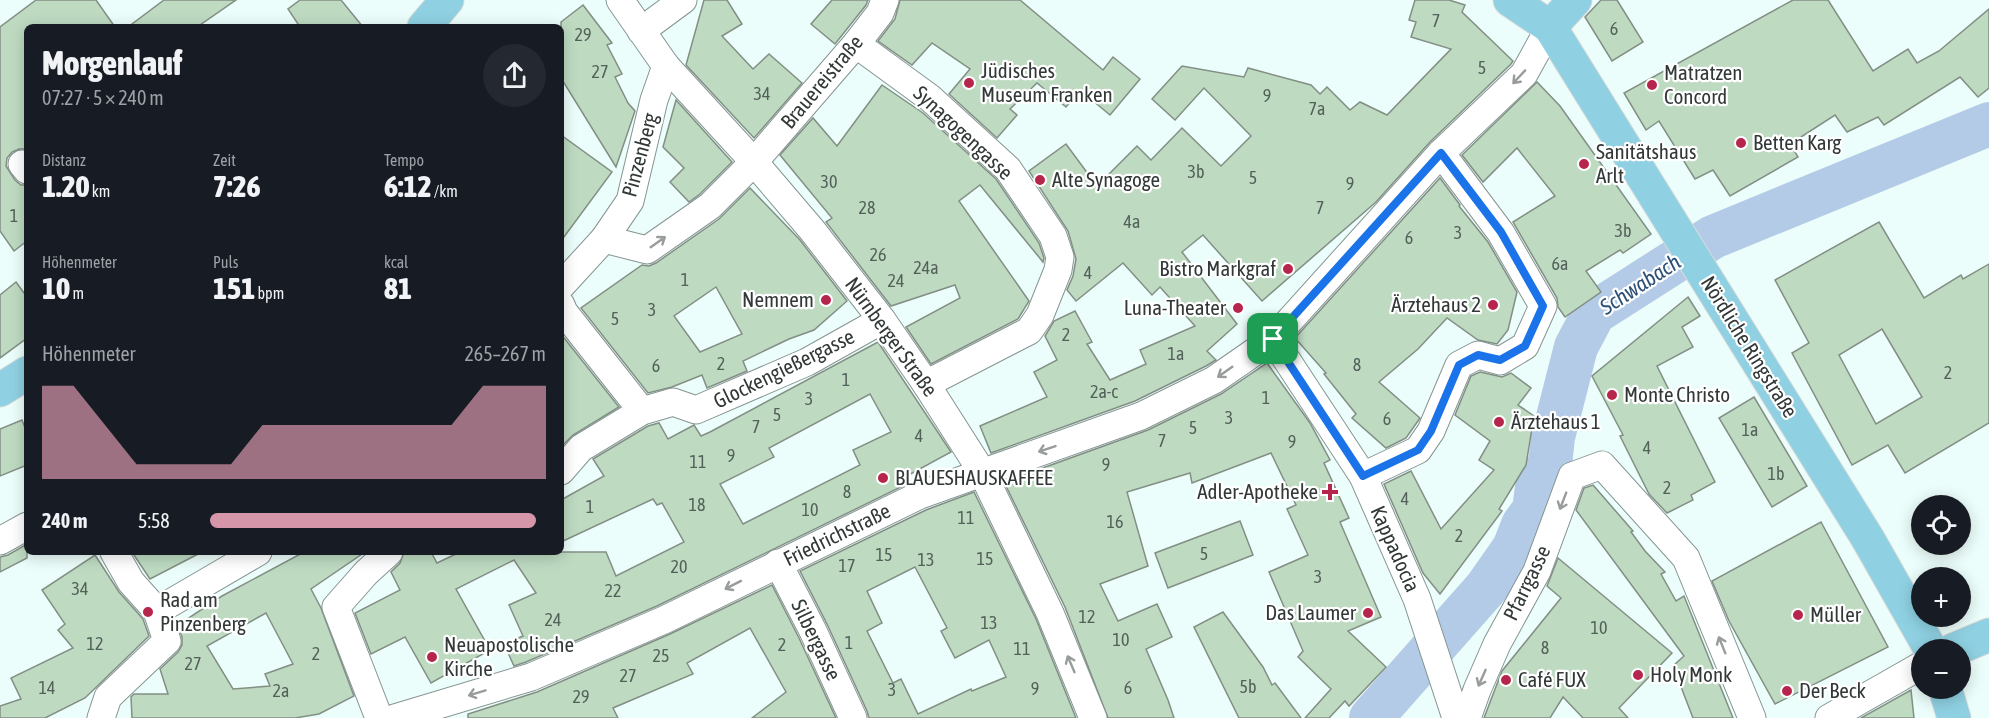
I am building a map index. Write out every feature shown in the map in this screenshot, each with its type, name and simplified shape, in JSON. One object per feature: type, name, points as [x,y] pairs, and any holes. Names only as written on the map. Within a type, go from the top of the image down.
[{"type":"main road","points":[[427,24],[447,0]]},
{"type":"main road","name":"Nördliche Ringstraße","points":[[1510,0],[1550,27],[1868,539],[1925,639]]},
{"type":"main road","points":[[1550,27],[1575,0]]},
{"type":"main road","points":[[0,390],[24,375]]},
{"type":"main road","points":[[1971,643],[1988,637]]},
{"type":"main road","points":[[1948,699],[1954,718]]},
{"type":"street","name":"Nürnberger Straße","points":[[620,0],[666,66],[754,162],[812,230],[882,320],[926,384],[982,472],[1050,614],[1093,718]]},
{"type":"street","points":[[641,31],[683,0]]},
{"type":"street","name":"Brauereistraße","points":[[754,162],[856,44],[880,14],[885,0]]},
{"type":"street","name":"Friedrichstraße","points":[[395,718],[531,677],[664,620],[920,495],[1141,416],[1214,380],[1273,339],[1441,153],[1524,74],[1550,27]]},
{"type":"street","name":"Synagogengasse","points":[[856,44],[930,98],[1008,169],[1053,236],[1060,257],[1058,270],[1040,315],[1029,331],[926,384]]},
{"type":"street","name":"Pinzenberg","points":[[564,283],[604,239],[630,201],[654,100],[666,66]]},
{"type":"street","points":[[1363,476],[1418,450],[1431,431],[1459,365],[1478,355],[1500,360],[1525,346],[1543,306],[1501,232],[1441,153]]},
{"type":"street","points":[[604,239],[647,250],[710,206],[754,162]]},
{"type":"street","points":[[564,314],[642,411]]},
{"type":"street","name":"Glockengießergasse","points":[[564,468],[581,448],[642,411],[674,402],[696,410],[807,362],[882,320]]},
{"type":"street","name":"Kappadocia","points":[[1273,339],[1363,476],[1417,599],[1459,715]]},
{"type":"street","name":"Pfarrgasse","points":[[1459,715],[1477,690],[1497,645],[1537,571],[1572,476],[1602,465],[1686,558],[1752,718]]},
{"type":"street","points":[[0,542],[24,528]]},
{"type":"street","points":[[102,718],[108,698],[167,641],[157,611],[131,582],[116,555]]},
{"type":"street","points":[[157,611],[253,555]]},
{"type":"street","points":[[379,718],[336,606],[386,555]]},
{"type":"street","name":"Silbergasse","points":[[778,563],[853,718]]},
{"type":"street","points":[[1828,718],[1911,671]]},
{"type":"building","points":[[36,0],[96,0],[113,24],[24,24],[24,149],[12,152],[7,158],[6,166],[15,180],[24,185],[24,243],[14,251],[0,231],[0,27]]},
{"type":"building","points":[[164,0],[236,0],[201,24],[132,24]]},
{"type":"building","points":[[300,0],[341,0],[361,24],[298,24],[288,9]]},
{"type":"building","points":[[704,0],[727,0],[742,24],[722,36],[753,69],[769,54],[802,83],[754,138],[686,65]]},
{"type":"building","points":[[832,0],[868,0],[835,44],[811,24]]},
{"type":"building","points":[[900,0],[1020,0],[1103,70],[1113,57],[1140,79],[1110,115],[1080,90],[1066,107],[1037,83],[1010,109],[1017,115],[997,138],[949,94],[970,69],[932,43],[912,65],[878,41],[895,19]]},
{"type":"building","points":[[1415,0],[1449,0],[1465,5],[1462,12],[1513,61],[1430,142],[1376,202],[1262,301],[1203,235],[1182,252],[1237,324],[1207,351],[1216,360],[1135,401],[991,453],[980,426],[1047,397],[1034,372],[1057,360],[1045,336],[1054,321],[1075,311],[1092,342],[1087,344],[1110,380],[1146,364],[1140,350],[1195,326],[1160,287],[1152,295],[1123,263],[1076,301],[1067,290],[1073,276],[1076,259],[1068,231],[1029,171],[1066,144],[1097,186],[1137,146],[1151,160],[1182,128],[1221,166],[1251,136],[1204,88],[1175,120],[1152,99],[1182,66],[1244,77],[1248,68],[1311,85],[1320,94],[1327,87],[1350,110],[1360,102],[1387,115],[1451,49],[1411,37],[1416,22],[1409,20]]},
{"type":"building","points":[[1601,0],[1617,0],[1643,42],[1612,61],[1585,17]]},
{"type":"building","points":[[1793,0],[1828,0],[1873,71],[1908,49],[1917,63],[1939,51],[1989,9],[1989,88],[1978,97],[1960,77],[1884,125],[1878,117],[1847,132],[1835,115],[1790,144],[1798,157],[1730,196],[1713,170],[1695,179],[1659,121],[1646,130],[1624,93]]},
{"type":"building","points":[[583,5],[612,43],[607,45],[622,74],[615,77],[628,103],[635,111],[616,167],[564,83],[564,24],[561,22]]},
{"type":"building","points":[[1537,82],[1560,106],[1651,234],[1623,253],[1620,250],[1586,271],[1601,292],[1565,317],[1558,307],[1557,298],[1513,222],[1555,196],[1517,148],[1483,182],[1462,155]]},
{"type":"building","points":[[882,85],[923,113],[996,179],[1039,243],[1044,258],[1043,262],[980,185],[959,201],[1029,301],[1018,319],[931,364],[906,327],[960,298],[955,285],[891,306],[826,222],[832,218],[780,155],[813,118],[837,146]]},
{"type":"building","points":[[676,100],[732,162],[689,202],[670,182],[684,168],[663,147]]},
{"type":"building","points":[[564,137],[612,172],[564,237]]},
{"type":"building","points":[[1440,178],[1488,242],[1517,292],[1508,330],[1497,344],[1478,340],[1447,318],[1418,349],[1379,382],[1420,418],[1406,438],[1386,448],[1352,418],[1356,414],[1324,374],[1326,373],[1295,338]]},
{"type":"building","points":[[750,188],[800,240],[847,301],[814,330],[743,361],[747,371],[707,388],[702,375],[672,387],[648,393],[581,308],[642,265],[649,266],[656,263],[719,219]],"holes":[[[716,287],[742,334],[700,352],[674,316]]]},
{"type":"building","points":[[1879,222],[1924,298],[1961,275],[1963,279],[1989,264],[1989,423],[1905,473],[1888,445],[1852,465],[1792,353],[1809,343],[1775,280]],"holes":[[[1882,329],[1922,397],[1876,424],[1839,355]]]},
{"type":"building","points":[[16,282],[24,293],[24,340],[0,358],[0,295]]},
{"type":"building","points":[[1688,297],[1700,316],[1682,327],[1693,347],[1657,366],[1715,482],[1691,495],[1693,500],[1667,513],[1649,494],[1620,436],[1623,435],[1592,376]]},
{"type":"building","points":[[564,338],[619,407],[573,435],[564,444]]},
{"type":"building","points":[[878,342],[951,452],[903,478],[907,484],[657,606],[526,662],[514,666],[504,644],[523,636],[509,605],[536,593],[514,560],[456,589],[490,650],[431,683],[405,637],[371,654],[355,613],[400,590],[391,572],[400,563],[403,555],[433,555],[437,563],[454,555],[564,555],[564,552],[606,552],[616,576],[684,542],[662,503],[657,505],[653,499],[564,541],[564,498],[604,476],[593,459],[648,426],[659,423],[668,439],[694,425],[701,436]],"holes":[[[870,394],[891,432],[853,450],[860,465],[743,524],[720,484],[774,457],[769,448]]]},
{"type":"building","points":[[1267,363],[1310,423],[1330,460],[1324,463],[1349,518],[1340,522],[1381,617],[1348,631],[1386,667],[1349,706],[1345,701],[1329,718],[1305,718],[1331,689],[1298,657],[1303,651],[1269,572],[1308,555],[1287,509],[1296,505],[1271,453],[1192,483],[1190,473],[1127,492],[1148,566],[1100,584],[1118,621],[1157,604],[1172,637],[1146,649],[1174,718],[1108,718],[1065,607],[1004,482],[1148,430],[1221,394]]},
{"type":"building","points":[[1480,372],[1502,377],[1511,373],[1531,388],[1518,405],[1534,416],[1526,465],[1499,509],[1502,511],[1440,594],[1423,573],[1384,484],[1411,471],[1441,529],[1494,470],[1479,460],[1490,441],[1455,415],[1471,376]]},
{"type":"building","points":[[1754,397],[1807,486],[1772,507],[1719,418]]},
{"type":"building","points":[[22,420],[24,425],[24,466],[0,476],[0,429]]},
{"type":"building","points":[[1593,485],[1633,531],[1631,532],[1645,551],[1665,572],[1661,574],[1676,601],[1684,596],[1733,718],[1693,718],[1673,666],[1684,656],[1576,510],[1584,488]]},
{"type":"building","points":[[974,492],[1036,619],[1076,718],[869,718],[827,624],[800,571],[926,510]],"holes":[[[915,567],[947,628],[941,631],[955,658],[989,640],[1006,677],[972,691],[971,689],[918,714],[901,679],[893,683],[867,631],[882,623],[867,591]]]},
{"type":"building","points":[[1240,521],[1253,555],[1168,588],[1155,553]]},
{"type":"building","name":"Müller","points":[[1821,522],[1888,647],[1775,704],[1729,621],[1712,581]]},
{"type":"building","points":[[24,546],[24,555],[27,555],[27,558],[0,572],[0,557]]},
{"type":"building","points":[[95,555],[119,592],[143,619],[149,636],[85,698],[45,718],[0,718],[0,706],[21,699],[11,678],[73,648],[58,630],[65,624],[42,590]]},
{"type":"building","points":[[134,555],[196,555],[150,579]]},
{"type":"building","points":[[298,555],[361,555],[311,589],[321,608],[354,696],[319,714],[295,718],[132,718],[131,697],[134,694],[168,694],[160,669],[182,645],[178,625],[222,596]],"holes":[[[266,613],[293,664],[265,674],[270,686],[233,689],[207,646]]]},
{"type":"building","points":[[1558,558],[1672,653],[1619,708],[1628,718],[1583,718],[1563,697],[1550,718],[1484,718],[1502,671],[1561,598],[1547,586]]},
{"type":"building","points":[[772,585],[836,718],[752,718],[786,692],[750,628],[687,663],[693,674],[613,708],[618,718],[468,718],[468,714],[537,692],[670,634]]},
{"type":"building","points":[[1223,612],[1263,667],[1272,685],[1275,683],[1301,718],[1239,718],[1194,627]]},
{"type":"building","points":[[1911,690],[1914,718],[1861,718]]},
{"type":"waterway","name":"Schwabach","points":[[1371,718],[1486,588],[1514,548],[1523,525],[1534,510],[1538,480],[1550,465],[1553,437],[1576,347],[1594,313],[1713,237],[1989,124]]},
{"type":"place","name":"Jüdisches Museum Franken","points":[[969,83]]},
{"type":"place","name":"Matratzen Concord","points":[[1652,85]]},
{"type":"place","name":"Betten Karg","points":[[1741,143]]},
{"type":"place","name":"Sanitätshaus Arlt","points":[[1584,164]]},
{"type":"place","name":"Alte Synagoge","points":[[1040,180]]},
{"type":"place","name":"Bistro Markgraf","points":[[1288,269]]},
{"type":"place","name":"Nemnem","points":[[826,300]]},
{"type":"place","name":"Ärztehaus 2","points":[[1493,305]]},
{"type":"place","name":"Luna-Theater","points":[[1238,308]]},
{"type":"place","name":"Monte Christo","points":[[1612,395]]},
{"type":"place","name":"Ärztehaus 1","points":[[1499,422]]},
{"type":"place","name":"BLAUESHAUSKAFFEE","points":[[883,478]]},
{"type":"place","name":"Adler-Apotheke","points":[[1330,492]]},
{"type":"place","name":"Rad am Pinzenberg","points":[[148,612]]},
{"type":"place","name":"Das Laumer","points":[[1368,613]]},
{"type":"place","name":"Müller","points":[[1798,615]]},
{"type":"place","name":"Neuapostolische Kirche","points":[[432,657]]},
{"type":"place","name":"Holy Monk","points":[[1638,675]]},
{"type":"place","name":"Café FUX","points":[[1506,680]]},
{"type":"place","name":"Der Beck","points":[[1787,691]]},
{"type":"route","points":[[1441,153],[1501,232],[1543,306],[1525,346],[1500,360],[1478,355],[1459,365],[1431,431],[1418,450],[1363,476],[1273,339],[1441,153]]}]
